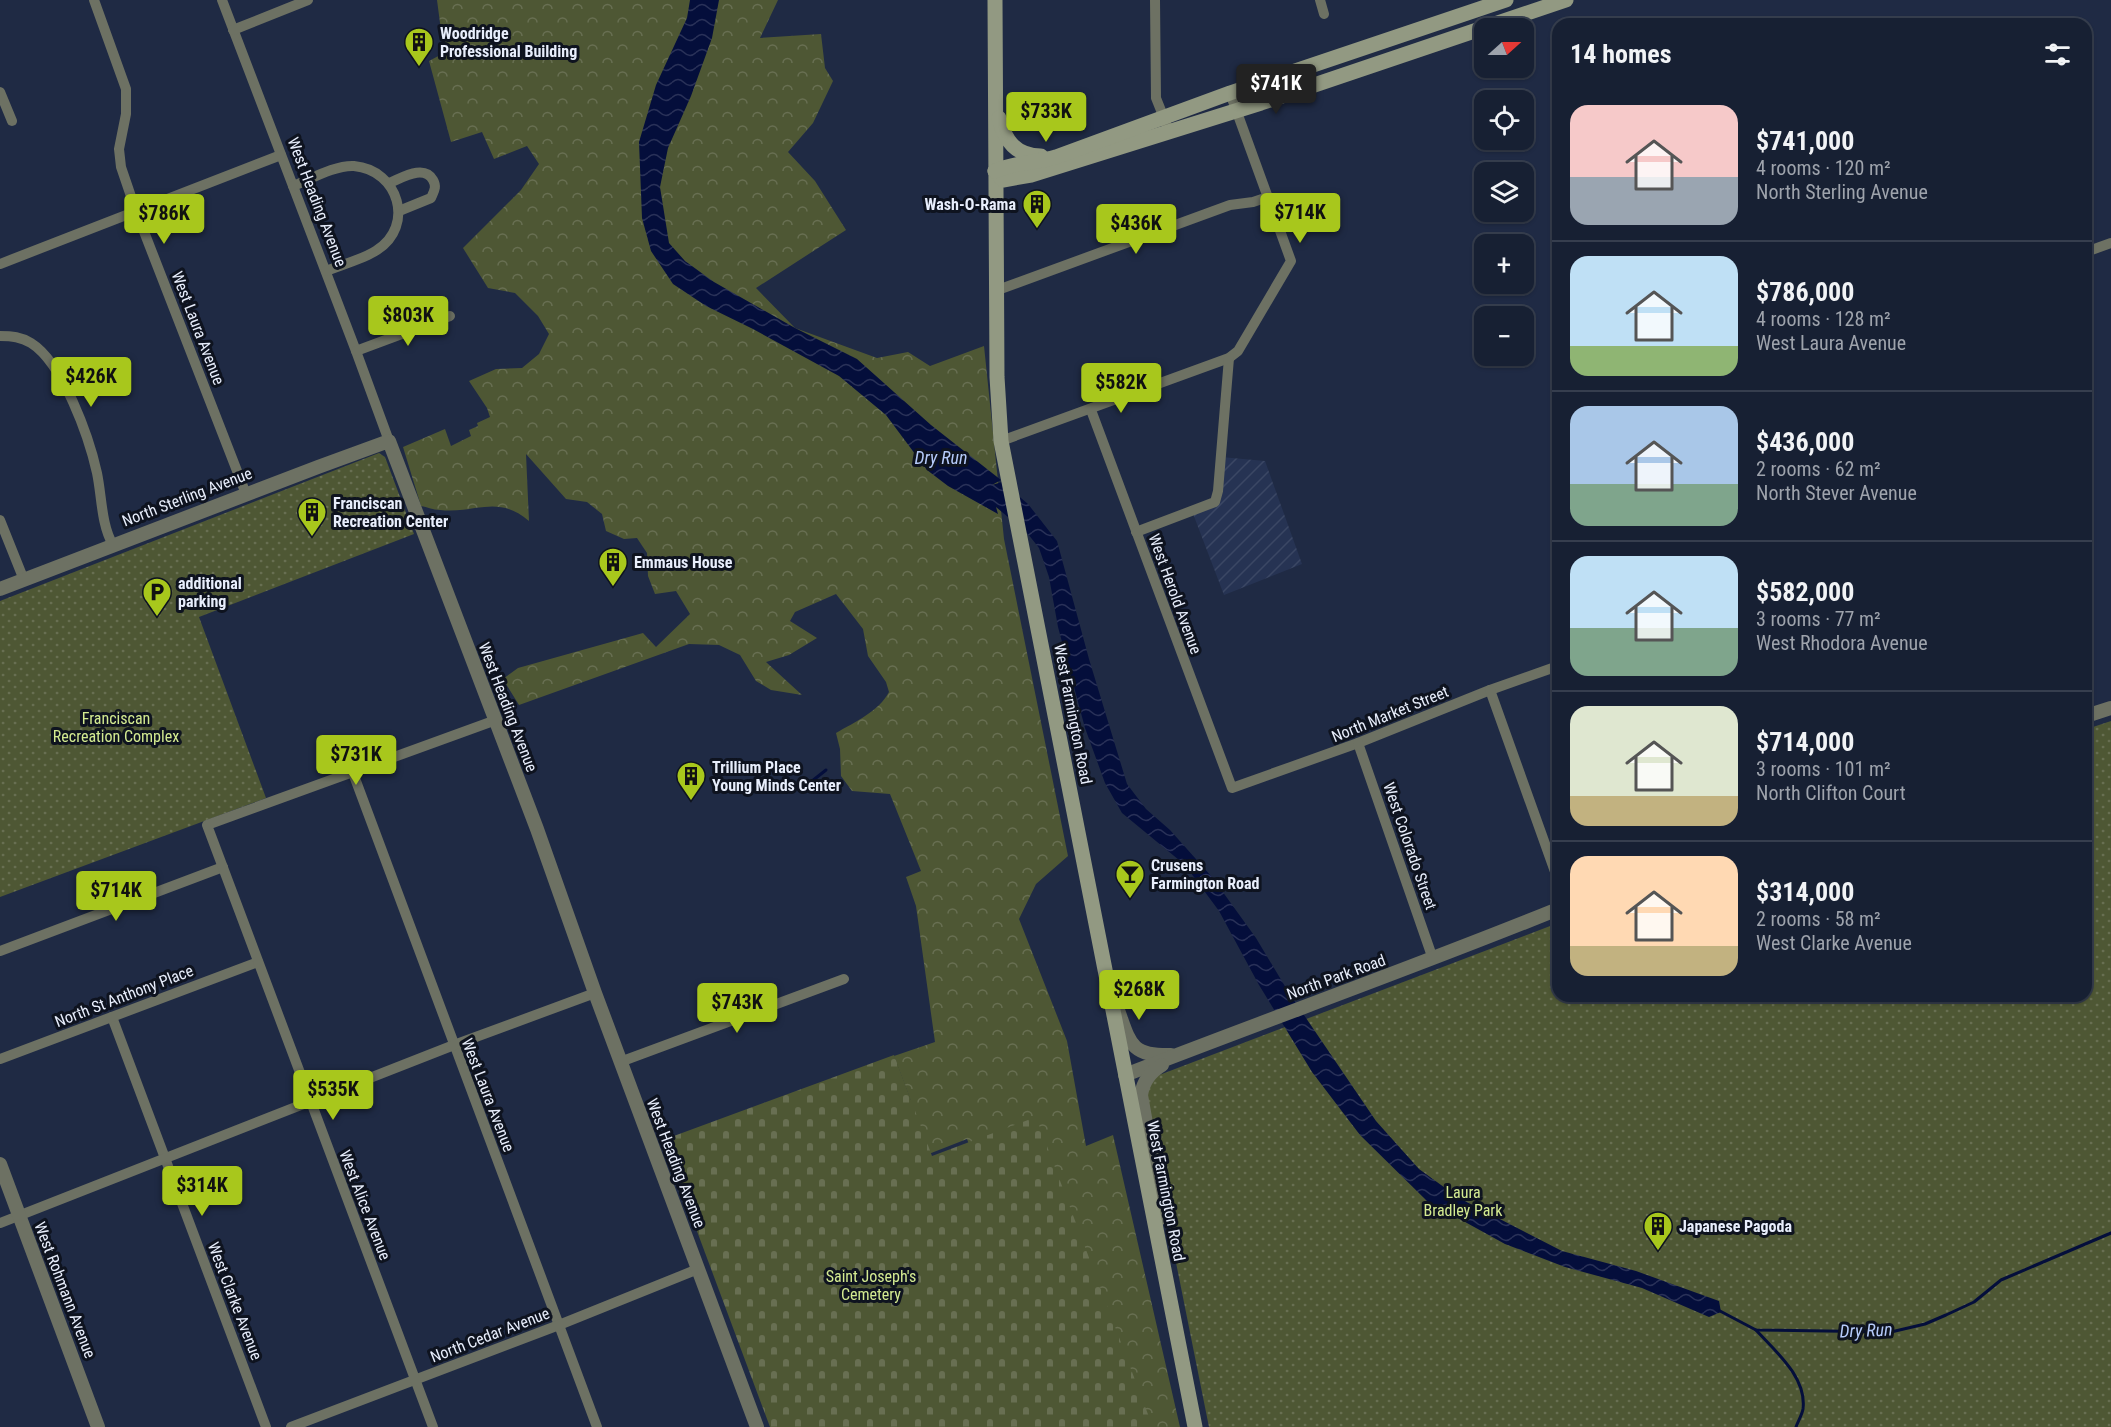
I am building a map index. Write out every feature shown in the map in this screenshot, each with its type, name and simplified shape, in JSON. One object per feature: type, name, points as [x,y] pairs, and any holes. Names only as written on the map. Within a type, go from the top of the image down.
[{"type":"main road","name":"West Farmington Road","points":[[995,0],[995,291],[997,399],[1002,441],[1195,1427]]},
{"type":"main road","points":[[1108,139],[1044,160],[1011,164],[995,171],[1003,180],[1022,177],[1166,124],[1230,93],[1506,0]]},
{"type":"main road","points":[[994,88],[1002,128],[1008,141],[1019,152],[1030,156],[1042,156],[1166,124],[1236,111],[1566,0]]},
{"type":"street","name":"West Laura Avenue","points":[[94,0],[126,89],[126,114],[119,149],[121,167],[246,494]]},
{"type":"street","name":"West Heading Avenue","points":[[222,0],[496,720],[757,1427]]},
{"type":"street","points":[[233,30],[308,0]]},
{"type":"street","points":[[1155,0],[1156,98],[1166,124]]},
{"type":"street","points":[[1320,0],[1324,14]]},
{"type":"street","points":[[0,92],[12,122]]},
{"type":"street","points":[[1002,441],[1229,358],[1238,351],[1291,261],[1230,93]]},
{"type":"street","points":[[0,264],[281,155]]},
{"type":"street","points":[[293,186],[339,168],[353,166],[369,170],[390,183],[396,195],[399,211],[389,240],[377,250],[326,271]]},
{"type":"street","points":[[390,183],[420,172],[427,173],[434,182],[435,189],[431,198],[399,211]]},
{"type":"street","points":[[995,291],[1230,205],[1253,202],[1268,197]]},
{"type":"street","points":[[2092,250],[2111,243]]},
{"type":"street","points":[[356,351],[450,316]]},
{"type":"street","points":[[0,336],[15,336],[30,342],[43,352],[59,375],[80,419],[97,472],[107,535],[113,545]]},
{"type":"street","points":[[1136,532],[1215,502],[1218,491],[1229,358]]},
{"type":"street","name":"West Herold Avenue","points":[[1091,410],[1232,788]]},
{"type":"street","name":"North Sterling Avenue","points":[[0,590],[389,441]]},
{"type":"street","points":[[0,520],[24,580]]},
{"type":"street","name":"North Market Street","points":[[1232,788],[1358,744],[1490,690],[1552,668]]},
{"type":"street","points":[[1490,690],[1552,863]]},
{"type":"street","points":[[2092,710],[2111,708]]},
{"type":"street","points":[[352,773],[496,720]]},
{"type":"street","name":"West Colorado Street","points":[[1358,744],[1433,959]]},
{"type":"street","name":"West Laura Avenue","points":[[352,773],[597,1427]]},
{"type":"street","name":"West Alice Avenue","points":[[352,773],[207,825],[433,1427]]},
{"type":"street","points":[[0,951],[223,867]]},
{"type":"street","name":"North Park Road","points":[[1125,1075],[1433,959],[1552,911]]},
{"type":"street","name":"North St Anthony Place","points":[[0,1059],[258,962]]},
{"type":"street","points":[[621,1062],[844,980]]},
{"type":"street","points":[[1107,983],[1131,1044],[1143,1053],[1176,1055]]},
{"type":"street","points":[[0,1223],[454,1045],[595,993]]},
{"type":"street","name":"West Clarke Avenue","points":[[112,1017],[266,1427]]},
{"type":"street","points":[[1161,1255],[1158,1191],[1141,1095],[1143,1083],[1154,1069],[1176,1055]]},
{"type":"street","name":"West Rohmann Avenue","points":[[0,1164],[98,1427]]},
{"type":"street","name":"North Cedar Avenue","points":[[291,1427],[559,1325],[698,1269]]},
{"type":"shaded area","points":[[1221,457],[1265,461],[1302,564],[1224,595],[1192,511],[1215,502]]},
{"type":"green space","points":[[437,0],[778,0],[760,38],[821,34],[825,68],[833,81],[813,123],[788,152],[815,181],[846,230],[756,288],[795,328],[877,358],[908,352],[930,366],[984,346],[1004,539],[1068,856],[1036,884],[1019,919],[1067,1041],[1086,1146],[1113,1135],[1180,1427],[1137,1427],[974,1158],[967,1139],[921,1157],[900,1107],[911,1101],[894,1056],[935,1042],[916,906],[906,877],[921,871],[890,794],[852,791],[841,776],[840,749],[836,733],[873,710],[889,692],[886,682],[868,656],[863,629],[836,594],[795,612],[790,621],[817,638],[789,655],[766,662],[802,695],[771,690],[756,681],[740,655],[719,645],[689,644],[519,705],[503,679],[518,668],[643,633],[656,647],[690,614],[676,591],[655,594],[648,576],[647,553],[637,538],[624,539],[606,531],[602,514],[587,502],[566,499],[526,454],[529,521],[507,508],[486,507],[452,511],[421,506],[403,447],[445,429],[451,446],[471,436],[469,430],[490,417],[487,408],[469,381],[496,369],[522,368],[539,354],[549,334],[538,316],[515,293],[488,288],[463,248],[521,190],[539,164],[527,146],[494,159],[482,132],[451,142],[429,61],[444,53]]},
{"type":"green space","name":"Franciscan Recreation Complex","points":[[379,453],[385,457],[414,534],[199,617],[266,798],[0,897],[0,601]]},
{"type":"green space","name":"Laura Bradley Park","points":[[2111,721],[2111,1427],[1209,1427],[1143,1098],[1154,1077],[1552,925],[1552,1002],[2092,1002],[2092,727]]},
{"type":"green space","name":"Saint Joseph's Cemetery","points":[[894,1055],[932,1156],[1036,1117],[1152,1425],[1146,1427],[770,1427],[663,1140]]},
{"type":"water","points":[[690,0],[719,0],[712,38],[691,96],[668,148],[660,187],[669,243],[685,261],[714,282],[795,328],[857,359],[931,425],[1001,480],[992,485],[1002,482],[1028,504],[1057,541],[1089,659],[1127,784],[1146,809],[1170,830],[1212,877],[1256,938],[1289,993],[1376,1121],[1419,1169],[1459,1198],[1562,1251],[1636,1271],[1719,1301],[1721,1312],[1709,1317],[1642,1288],[1565,1267],[1505,1244],[1427,1201],[1360,1135],[1312,1072],[1259,985],[1219,911],[1185,865],[1122,813],[1105,783],[1085,728],[1058,627],[1049,577],[1039,548],[1028,534],[996,507],[998,514],[948,486],[927,470],[886,415],[839,376],[706,306],[673,284],[651,251],[642,218],[639,142],[656,85],[687,18]]},
{"type":"waterway","points":[[807,785],[826,770]]},
{"type":"waterway","name":"Dry Run","points":[[1720,1311],[1756,1330],[1891,1332],[1925,1324],[1946,1315],[1974,1302],[2001,1280],[2111,1233]]},
{"type":"waterway","points":[[1756,1330],[1788,1365],[1800,1386],[1803,1409],[1796,1427]]},
{"type":"place","name":"Woodridge Professional Building","points":[[419,68]]},
{"type":"place","name":"Wash-O-Rama","points":[[1037,230]]},
{"type":"place","name":"Franciscan Recreation Center","points":[[312,538]]},
{"type":"place","name":"Emmaus House","points":[[613,588]]},
{"type":"place","name":"additional parking","points":[[157,618]]},
{"type":"place","name":"Trillium Place Young Minds Center","points":[[691,802]]},
{"type":"place","name":"Crusens Farmington Road","points":[[1130,900]]},
{"type":"place","name":"Japanese Pagoda","points":[[1658,1252]]}]
